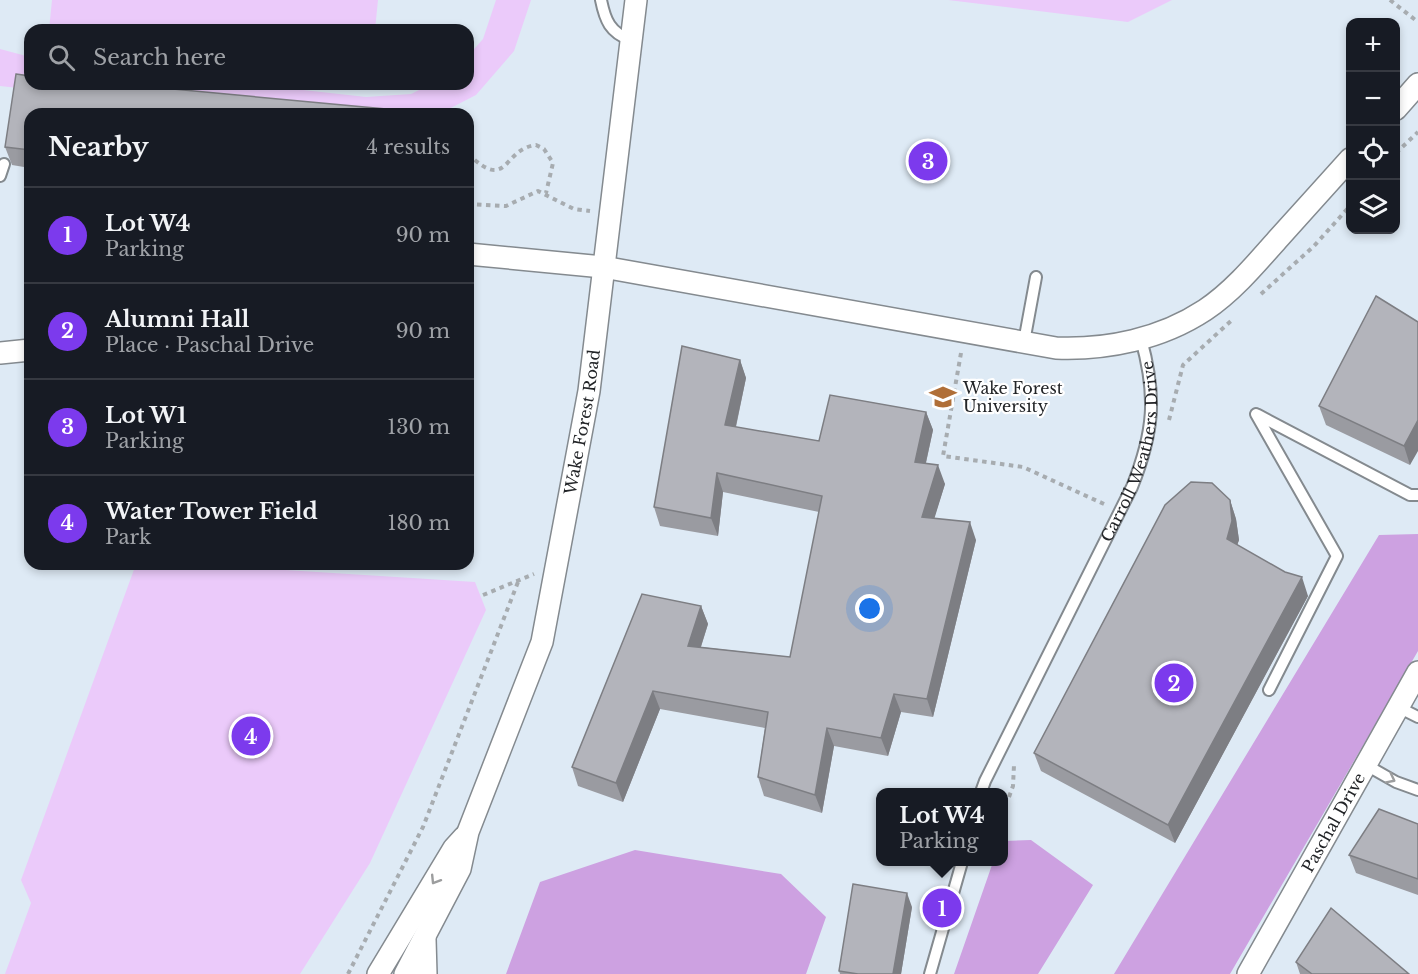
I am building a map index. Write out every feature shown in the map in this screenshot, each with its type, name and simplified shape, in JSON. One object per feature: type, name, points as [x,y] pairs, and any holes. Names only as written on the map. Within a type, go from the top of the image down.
[{"type":"street","name":"Wake Forest Road","points":[[405,974],[460,869],[468,832],[542,642],[589,391],[636,0]]},
{"type":"street","points":[[1400,104],[1418,84]]},
{"type":"street","name":"Carroll Weathers Drive","points":[[1141,339],[1204,311],[1227,293],[1346,163]]},
{"type":"street","points":[[474,255],[603,267],[1056,348],[1084,349],[1141,339]]},
{"type":"street","name":"Paschal Drive","points":[[1248,974],[1418,672]]},
{"type":"street","name":"Wake Forest Road","points":[[378,974],[454,848],[468,832]]},
{"type":"street","name":"Wake Forest Road","points":[[425,938],[426,974]]},
{"type":"lane","points":[[601,0],[604,18],[611,28],[618,36],[631,40]]},
{"type":"lane","points":[[0,176],[4,164]]},
{"type":"lane","points":[[1024,342],[1036,277]]},
{"type":"lane","name":"Carroll Weathers Drive","points":[[982,788],[1132,487],[1144,458],[1153,403],[1150,372],[1141,339]]},
{"type":"lane","points":[[1269,690],[1337,556],[1256,414],[1410,495],[1418,495]]},
{"type":"lane","points":[[1398,707],[1418,717]]},
{"type":"lane","points":[[1366,765],[1396,782],[1418,790]]},
{"type":"lane","points":[[930,974],[961,866]]},
{"type":"path","points":[[1390,0],[1418,22]]},
{"type":"path","points":[[1400,148],[1418,132]]},
{"type":"path","points":[[474,160],[483,168],[497,170],[509,163],[521,149],[536,145],[544,149],[553,163],[546,193]]},
{"type":"path","points":[[474,204],[506,206],[531,193],[546,193],[574,209],[600,211]]},
{"type":"path","points":[[1253,301],[1314,246],[1346,210]]},
{"type":"path","points":[[1166,428],[1184,365],[1236,317]]},
{"type":"path","points":[[961,353],[943,456],[1023,467],[1112,508]]},
{"type":"path","points":[[348,974],[423,828],[518,582]]},
{"type":"path","points":[[1009,797],[1013,786],[1013,767],[1018,756]]},
{"type":"shaded area","name":"Wake Forest University","points":[[0,0],[1418,0],[1418,974],[0,974]]},
{"type":"shaded area","points":[[52,0],[378,0],[376,24],[50,24]]},
{"type":"shaded area","points":[[496,0],[531,0],[514,51],[476,95],[451,108],[203,108],[37,90],[304,90],[366,97],[411,94],[419,90],[474,90],[474,49],[483,39]]},
{"type":"shaded area","points":[[948,0],[1172,0],[1128,22]]},
{"type":"shaded area","points":[[0,49],[24,55],[24,89],[0,86]]},
{"type":"shaded area","points":[[1418,534],[1418,651],[1230,974],[1114,974],[1379,535]]},
{"type":"shaded area","points":[[134,570],[285,570],[475,582],[486,610],[370,863],[300,974],[5,974],[31,903],[21,880]]},
{"type":"shaded area","points":[[1031,840],[1093,885],[1038,974],[954,974],[992,866],[1008,866],[1008,841]]},
{"type":"shaded area","points":[[635,850],[781,874],[826,917],[806,974],[506,974],[540,882]]},
{"type":"building","points":[[16,74],[24,75],[24,90],[183,90],[375,108],[24,108],[24,149],[5,147]]},
{"type":"building","points":[[1376,296],[1418,322],[1418,420],[1404,446],[1319,406]]},
{"type":"building","points":[[682,346],[740,360],[725,425],[819,441],[830,395],[926,412],[915,462],[938,465],[922,517],[970,522],[927,699],[894,694],[881,738],[827,728],[815,795],[758,777],[768,712],[653,691],[616,783],[572,767],[642,594],[701,606],[688,646],[790,657],[822,496],[717,473],[711,518],[654,507]]},
{"type":"building","points":[[1191,482],[1212,483],[1230,500],[1232,521],[1227,539],[1285,572],[1302,577],[1168,825],[1034,753],[1165,505]]},
{"type":"building","points":[[1379,809],[1418,824],[1418,879],[1349,855]]},
{"type":"building","points":[[853,884],[907,893],[893,974],[858,974],[839,971]]},
{"type":"building","points":[[1331,908],[1409,974],[1312,974],[1296,962]]},
{"type":"place","name":"Lot W1","points":[[928,161]]},
{"type":"place","name":"Wake Forest University","points":[[943,397]]},
{"type":"place","name":"Alumni Hall","points":[[1174,683]]},
{"type":"place","name":"Water Tower Field","points":[[251,736]]},
{"type":"place","name":"Lot W4","points":[[942,908]]}]
